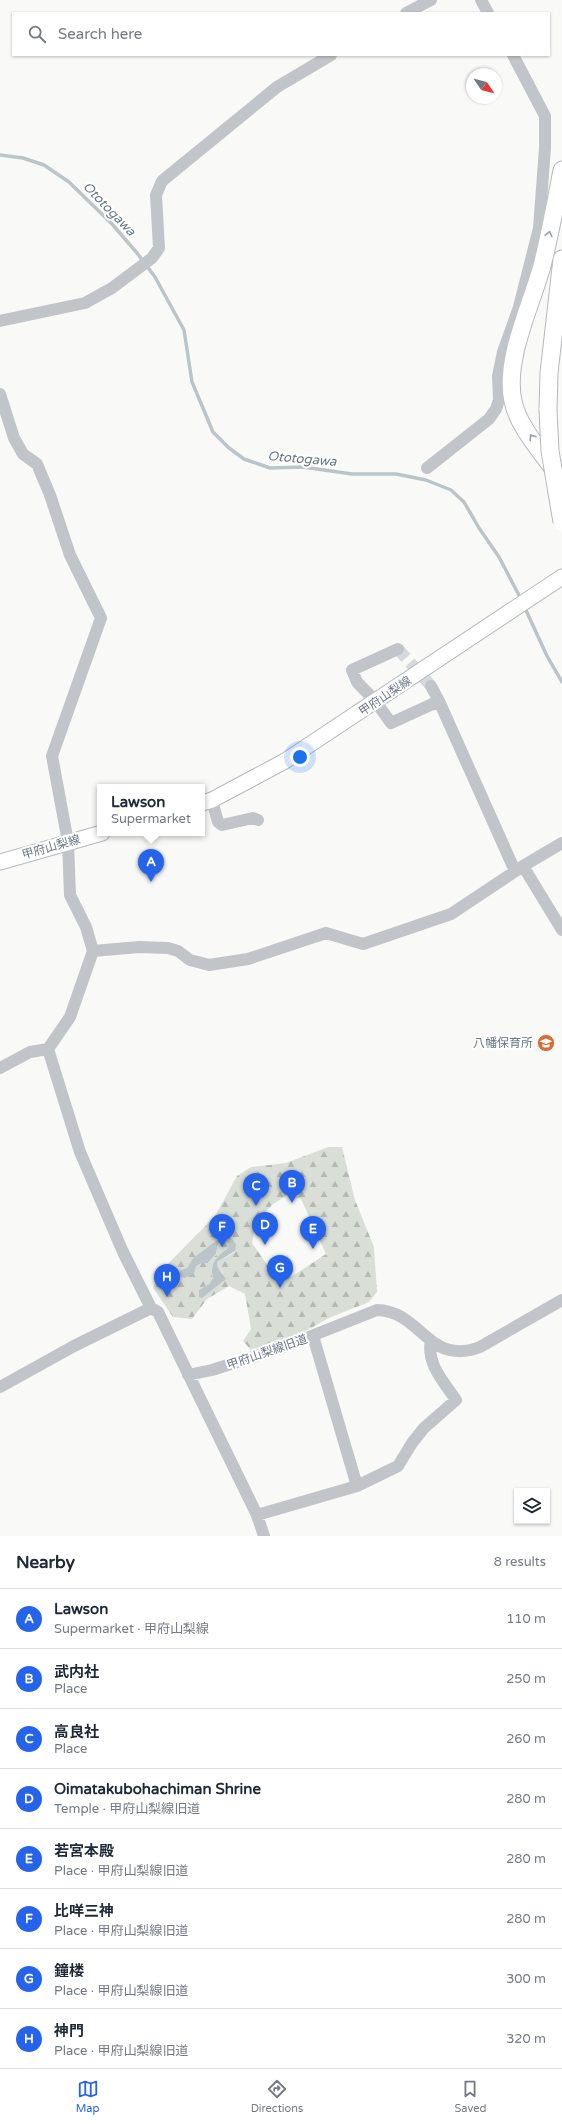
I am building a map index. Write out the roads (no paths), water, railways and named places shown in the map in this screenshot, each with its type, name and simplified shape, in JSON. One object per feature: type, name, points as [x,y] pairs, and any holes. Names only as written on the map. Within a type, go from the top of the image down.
[{"type":"highway","points":[[562,170],[542,266],[516,350],[510,386],[513,403],[520,420],[562,481]]},
{"type":"highway","points":[[562,259],[549,373],[548,410],[550,451],[562,522]]},
{"type":"main road","name":"甲府山梨線","points":[[207,802],[285,762],[559,579]]},
{"type":"main road","name":"甲府山梨線","points":[[0,862],[97,834]]},
{"type":"street","points":[[408,12],[431,0]]},
{"type":"street","points":[[481,0],[487,12]]},
{"type":"street","points":[[0,321],[85,303],[112,288],[152,258],[159,248],[156,195],[162,180],[277,87],[328,56]]},
{"type":"street","points":[[427,468],[489,420],[496,409],[499,400],[498,376],[503,352],[521,300],[539,228],[545,148],[545,116],[514,56]]},
{"type":"street","points":[[0,394],[14,438],[23,454],[36,464],[50,495],[70,555],[101,618],[52,756],[68,842],[70,895],[86,927],[93,951],[70,1017],[48,1049],[30,1052],[0,1068]]},
{"type":"street","points":[[398,649],[352,670],[357,682],[376,702],[391,723],[439,701]]},
{"type":"street","points":[[431,686],[519,869],[562,930]]},
{"type":"street","points":[[207,802],[218,822],[222,825],[253,818],[258,820]]},
{"type":"street","points":[[93,951],[139,947],[168,948],[178,951],[190,960],[209,965],[248,959],[326,933],[363,944],[452,914],[519,869],[562,843]]},
{"type":"street","points":[[48,1049],[80,1152],[123,1252],[151,1308],[158,1312],[257,1515],[264,1536]]},
{"type":"street","name":"甲府山梨線旧道","points":[[188,1375],[212,1370],[313,1336],[377,1310],[390,1310],[399,1314],[444,1350],[457,1353],[466,1352],[480,1347],[562,1300]]},
{"type":"street","points":[[0,1387],[74,1346],[151,1308]]},
{"type":"street","points":[[313,1336],[357,1486]]},
{"type":"street","points":[[257,1515],[357,1486],[398,1466],[412,1443],[424,1428],[456,1400],[433,1367],[429,1350],[430,1340]]},
{"type":"waterway","name":"Ototogawa","points":[[0,155],[23,158],[44,165],[69,182],[112,224],[137,253],[155,277],[184,330],[192,382],[213,432],[229,448],[244,459],[270,468],[303,467],[352,474],[396,474],[426,480],[451,490],[464,502],[479,528],[499,557],[522,601]]},
{"type":"waterway","name":"Ototogawa","points":[[524,606],[547,656],[562,682]]},
{"type":"tunnel","points":[[398,649],[431,686]]},
{"type":"place","name":"Lawson","points":[[151,882]]},
{"type":"place","name":"八幡保育所","points":[[546,1043]]},
{"type":"place","name":"武内社","points":[[292,1203]]},
{"type":"place","name":"高良社","points":[[256,1206]]},
{"type":"place","name":"Oimatakubohachiman Shrine","points":[[265,1245]]},
{"type":"place","name":"比咩三神","points":[[222,1247]]},
{"type":"place","name":"若宮本殿","points":[[313,1249]]},
{"type":"place","name":"鐘楼","points":[[280,1288]]},
{"type":"place","name":"神門","points":[[167,1297]]}]
